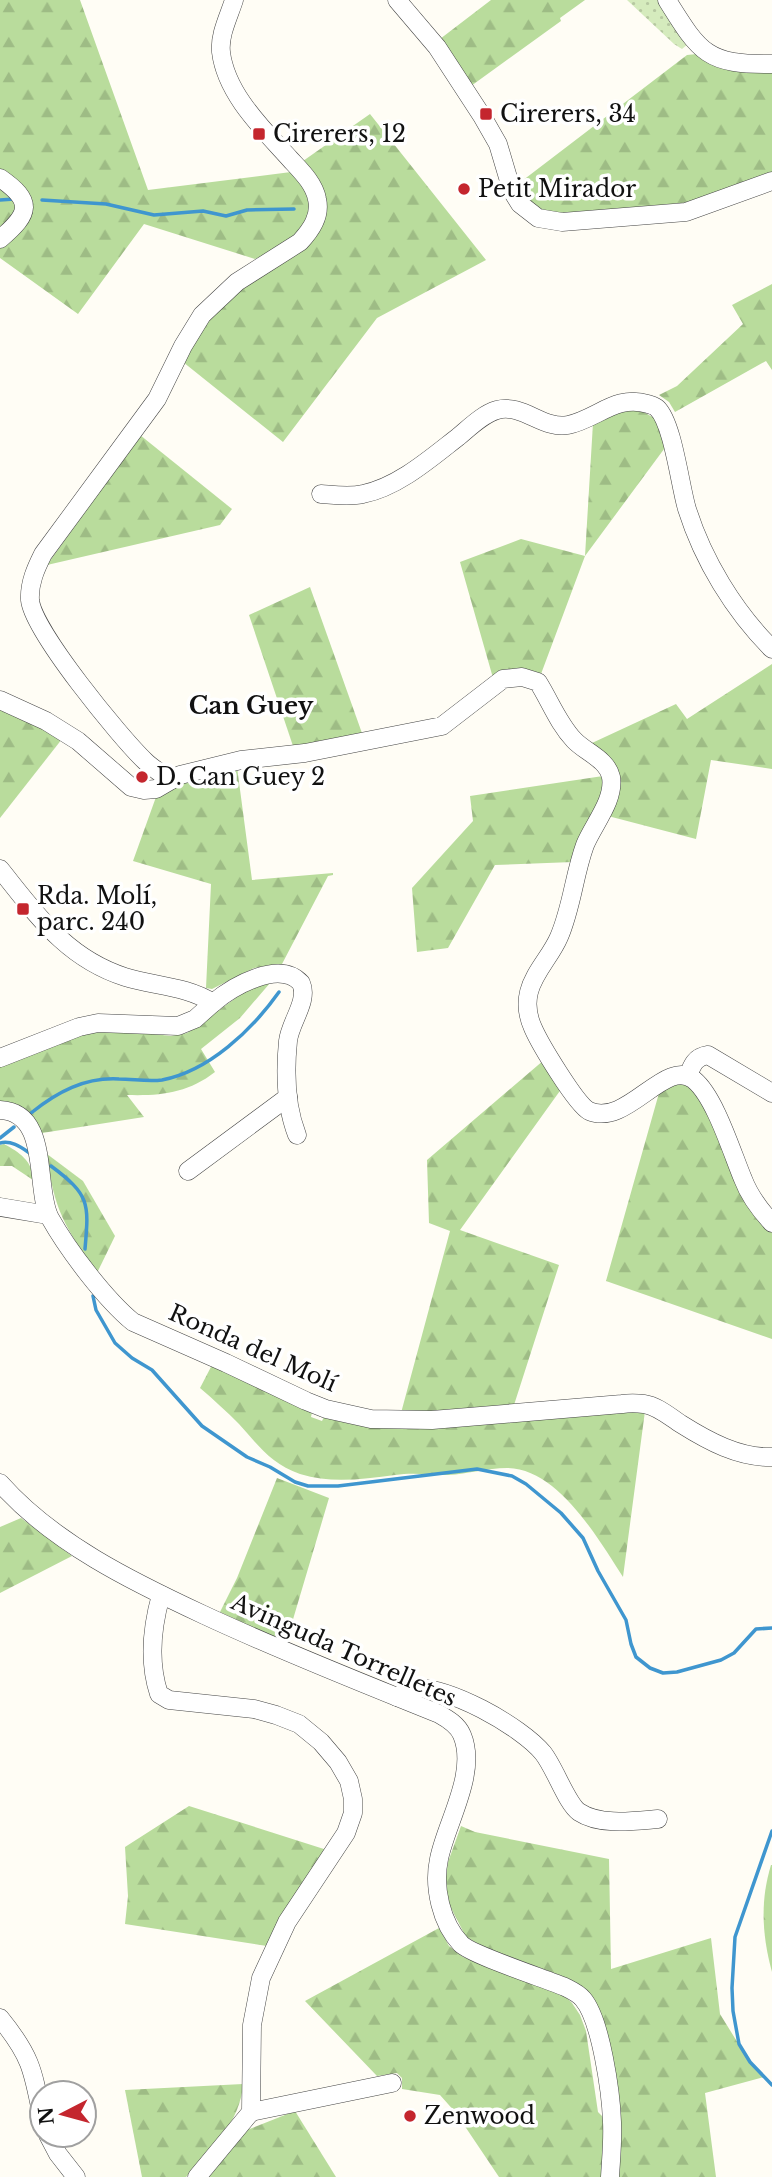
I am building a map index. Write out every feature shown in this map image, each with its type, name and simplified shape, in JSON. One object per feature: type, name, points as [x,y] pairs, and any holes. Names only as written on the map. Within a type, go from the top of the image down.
[{"type":"street","points":[[171,780],[140,756],[78,682],[35,616],[30,594],[43,554],[157,399],[187,338],[202,316],[237,282],[300,242],[309,233],[316,217],[317,197],[313,188],[246,108],[222,60],[220,48],[234,0]]},
{"type":"street","points":[[397,0],[437,47],[482,116],[498,144],[512,191],[520,204],[538,218],[562,222],[678,214],[710,205],[772,181]]},
{"type":"street","points":[[667,0],[691,37],[718,60],[772,64]]},
{"type":"street","points":[[0,178],[20,192],[24,209],[0,239]]},
{"type":"street","points":[[321,494],[363,495],[388,484],[435,455],[484,417],[499,409],[520,411],[551,425],[566,425],[580,422],[617,403],[637,401],[656,407],[667,424],[682,491],[700,542],[725,589],[750,625],[772,649]]},
{"type":"street","points":[[0,700],[46,721],[78,741],[131,787],[150,790],[171,780],[241,760],[305,753],[442,726],[503,679],[522,677],[538,682],[563,727],[576,742],[608,768],[611,785],[606,803],[586,845],[558,940],[532,982],[528,1002],[530,1022],[577,1101],[590,1111],[616,1111],[671,1077],[688,1076],[697,1083],[711,1103],[744,1182],[772,1223]]},
{"type":"street","points":[[0,869],[60,941],[82,957],[125,977],[191,992],[213,1003]]},
{"type":"street","points":[[0,1058],[79,1027],[98,1023],[178,1026],[195,1019],[237,986],[261,976],[280,974],[298,979],[304,993],[288,1043],[288,1097],[290,1117],[297,1135]]},
{"type":"street","points":[[688,1076],[693,1062],[708,1055],[772,1093]]},
{"type":"street","points":[[188,1171],[288,1097]]},
{"type":"street","name":"Ronda del Molí","points":[[0,1110],[7,1110],[23,1120],[32,1133],[40,1157],[48,1215],[81,1263],[122,1313],[133,1322],[326,1409],[371,1419],[396,1421],[645,1404],[657,1408],[693,1432],[725,1448],[772,1457]]},
{"type":"street","points":[[0,1207],[48,1215]]},
{"type":"street","name":"Avinguda Torrelletes","points":[[0,1483],[35,1515],[111,1569],[279,1650],[397,1697],[446,1719],[458,1728],[464,1743],[464,1776],[438,1867],[438,1891],[444,1915],[454,1935],[467,1949],[571,1990],[582,1998],[592,2014],[611,2109],[610,2177]]},
{"type":"street","points":[[161,1595],[152,1631],[154,1671],[159,1694],[169,1700],[261,1711],[299,1724],[321,1742],[338,1762],[349,1781],[353,1799],[353,1813],[346,1833],[288,1922],[261,1978],[252,2025],[251,2112]]},
{"type":"street","points":[[397,1697],[413,1689],[464,1700],[524,1735],[540,1750],[557,1775],[568,1800],[582,1814],[604,1820],[658,1819]]},
{"type":"street","points":[[0,2018],[19,2042],[32,2066],[35,2079]]},
{"type":"street","points":[[197,2177],[251,2112],[391,2083]]},
{"type":"street","points":[[55,2149],[76,2177]]},
{"type":"green space","points":[[0,0],[80,0],[148,190],[291,172],[304,187],[309,202],[304,224],[287,241],[255,259],[144,224],[78,314],[0,258]]},
{"type":"green space","points":[[491,0],[585,0],[560,18],[561,21],[471,86],[440,39]]},
{"type":"green space","points":[[627,0],[658,0],[688,44],[682,49],[674,44]]},
{"type":"green space","points":[[697,54],[723,68],[772,72],[772,174],[690,202],[575,215],[538,210],[523,195],[518,184],[687,55]]},
{"type":"green space","points":[[370,114],[486,260],[377,318],[283,442],[183,362],[202,331],[234,295],[297,254],[315,238],[320,226],[321,190],[303,161]]},
{"type":"green space","points":[[772,284],[772,370],[766,361],[675,412],[669,402],[659,395],[677,386],[743,324],[732,305]]},
{"type":"green space","points":[[638,409],[656,419],[667,445],[585,556],[593,423],[618,412]]},
{"type":"green space","points":[[140,435],[232,509],[220,525],[47,565]]},
{"type":"green space","points":[[521,539],[585,556],[541,674],[517,669],[493,678],[460,562]]},
{"type":"green space","points":[[310,587],[363,736],[293,746],[249,615]]},
{"type":"green space","points":[[772,664],[772,769],[711,760],[696,839],[608,816],[618,775],[611,761],[592,743],[676,704],[687,719]]},
{"type":"green space","points":[[0,708],[62,739],[0,818]]},
{"type":"green space","points":[[237,767],[252,880],[333,875],[328,876],[282,964],[254,968],[212,989],[206,988],[211,884],[133,861],[156,797],[185,781]]},
{"type":"green space","points":[[603,776],[597,809],[573,862],[495,865],[448,948],[417,952],[412,888],[473,821],[470,796]]},
{"type":"green space","points":[[270,983],[240,1018],[201,1049],[215,1072],[195,1085],[174,1092],[127,1095],[144,1117],[42,1133],[19,1108],[0,1102],[0,1066],[85,1032],[119,1030],[171,1036],[187,1033],[247,990]]},
{"type":"green space","points":[[544,1060],[562,1088],[460,1230],[559,1265],[514,1405],[401,1413],[450,1231],[429,1223],[427,1160]]},
{"type":"green space","points":[[681,1083],[693,1089],[697,1095],[763,1223],[772,1233],[772,1339],[606,1281],[659,1093]]},
{"type":"green space","points":[[4,1144],[28,1162],[33,1180],[12,1166],[0,1166],[0,1145]]},
{"type":"green space","points":[[47,1154],[83,1181],[115,1236],[97,1273],[69,1231],[57,1204]]},
{"type":"green space","points":[[212,1365],[312,1412],[311,1417],[322,1421],[324,1417],[351,1424],[380,1427],[645,1411],[623,1577],[575,1509],[560,1493],[526,1471],[500,1468],[448,1475],[408,1474],[336,1480],[312,1477],[290,1470],[266,1453],[200,1388]]},
{"type":"green space","points":[[277,1478],[329,1498],[286,1643],[220,1612],[237,1578]]},
{"type":"green space","points":[[21,1518],[72,1556],[0,1593],[0,1527]]},
{"type":"green space","points":[[189,1806],[327,1850],[267,1946],[125,1924],[128,1896],[125,1847]]},
{"type":"green space","points":[[461,1826],[475,1832],[609,1859],[611,1969],[711,1938],[720,2014],[749,2061],[764,2077],[705,2093],[716,2177],[499,2177],[456,2113],[440,2095],[402,2089],[402,2078],[397,2073],[377,2076],[305,2001],[439,1928],[449,1946],[463,1957],[564,1995],[572,2003],[586,2031],[598,2112],[603,2117],[618,2117],[583,1989],[562,1976],[484,1947],[466,1937],[450,1906],[445,1884],[448,1862]]},
{"type":"green space","points":[[771,1865],[772,1972],[764,1918],[765,1892]]},
{"type":"green space","points":[[243,2084],[231,2123],[186,2177],[142,2177],[125,2090]]},
{"type":"green space","points":[[295,2111],[336,2177],[209,2177],[247,2130]]},
{"type":"waterway","points":[[0,200],[14,199]]},
{"type":"waterway","points":[[42,200],[106,204],[154,215],[203,211],[226,216],[247,210],[294,209]]},
{"type":"waterway","points":[[31,1113],[61,1092],[83,1083],[107,1079],[162,1080],[196,1068],[243,1034],[279,992]]},
{"type":"waterway","points":[[0,1138],[14,1127]]},
{"type":"waterway","points":[[0,1143],[13,1144],[31,1154]]},
{"type":"waterway","points":[[51,1166],[73,1185],[84,1201],[87,1221],[85,1249]]},
{"type":"waterway","points":[[93,1296],[96,1310],[115,1343],[152,1370],[202,1426],[247,1457],[295,1482],[308,1486],[338,1486],[477,1469],[512,1476],[526,1484],[561,1513],[583,1538],[626,1620],[636,1657],[650,1668],[663,1673],[677,1672],[721,1660],[734,1653],[756,1629],[772,1628]]},
{"type":"waterway","points":[[772,1831],[735,1937],[732,1988],[739,2044],[750,2062],[772,2085]]},
{"type":"place","name":"Cirerers, 34","points":[[486,114]]},
{"type":"place","name":"Cirerers, 12","points":[[259,134]]},
{"type":"place","name":"Petit Mirador","points":[[464,189]]},
{"type":"place","name":"D. Can Guey 2","points":[[142,777]]},
{"type":"place","name":"Rda. Molí, parc. 240","points":[[23,909]]},
{"type":"place","name":"Zenwood","points":[[410,2116]]},
{"type":"district","name":"Can Guey","points":[[251,705]]}]
